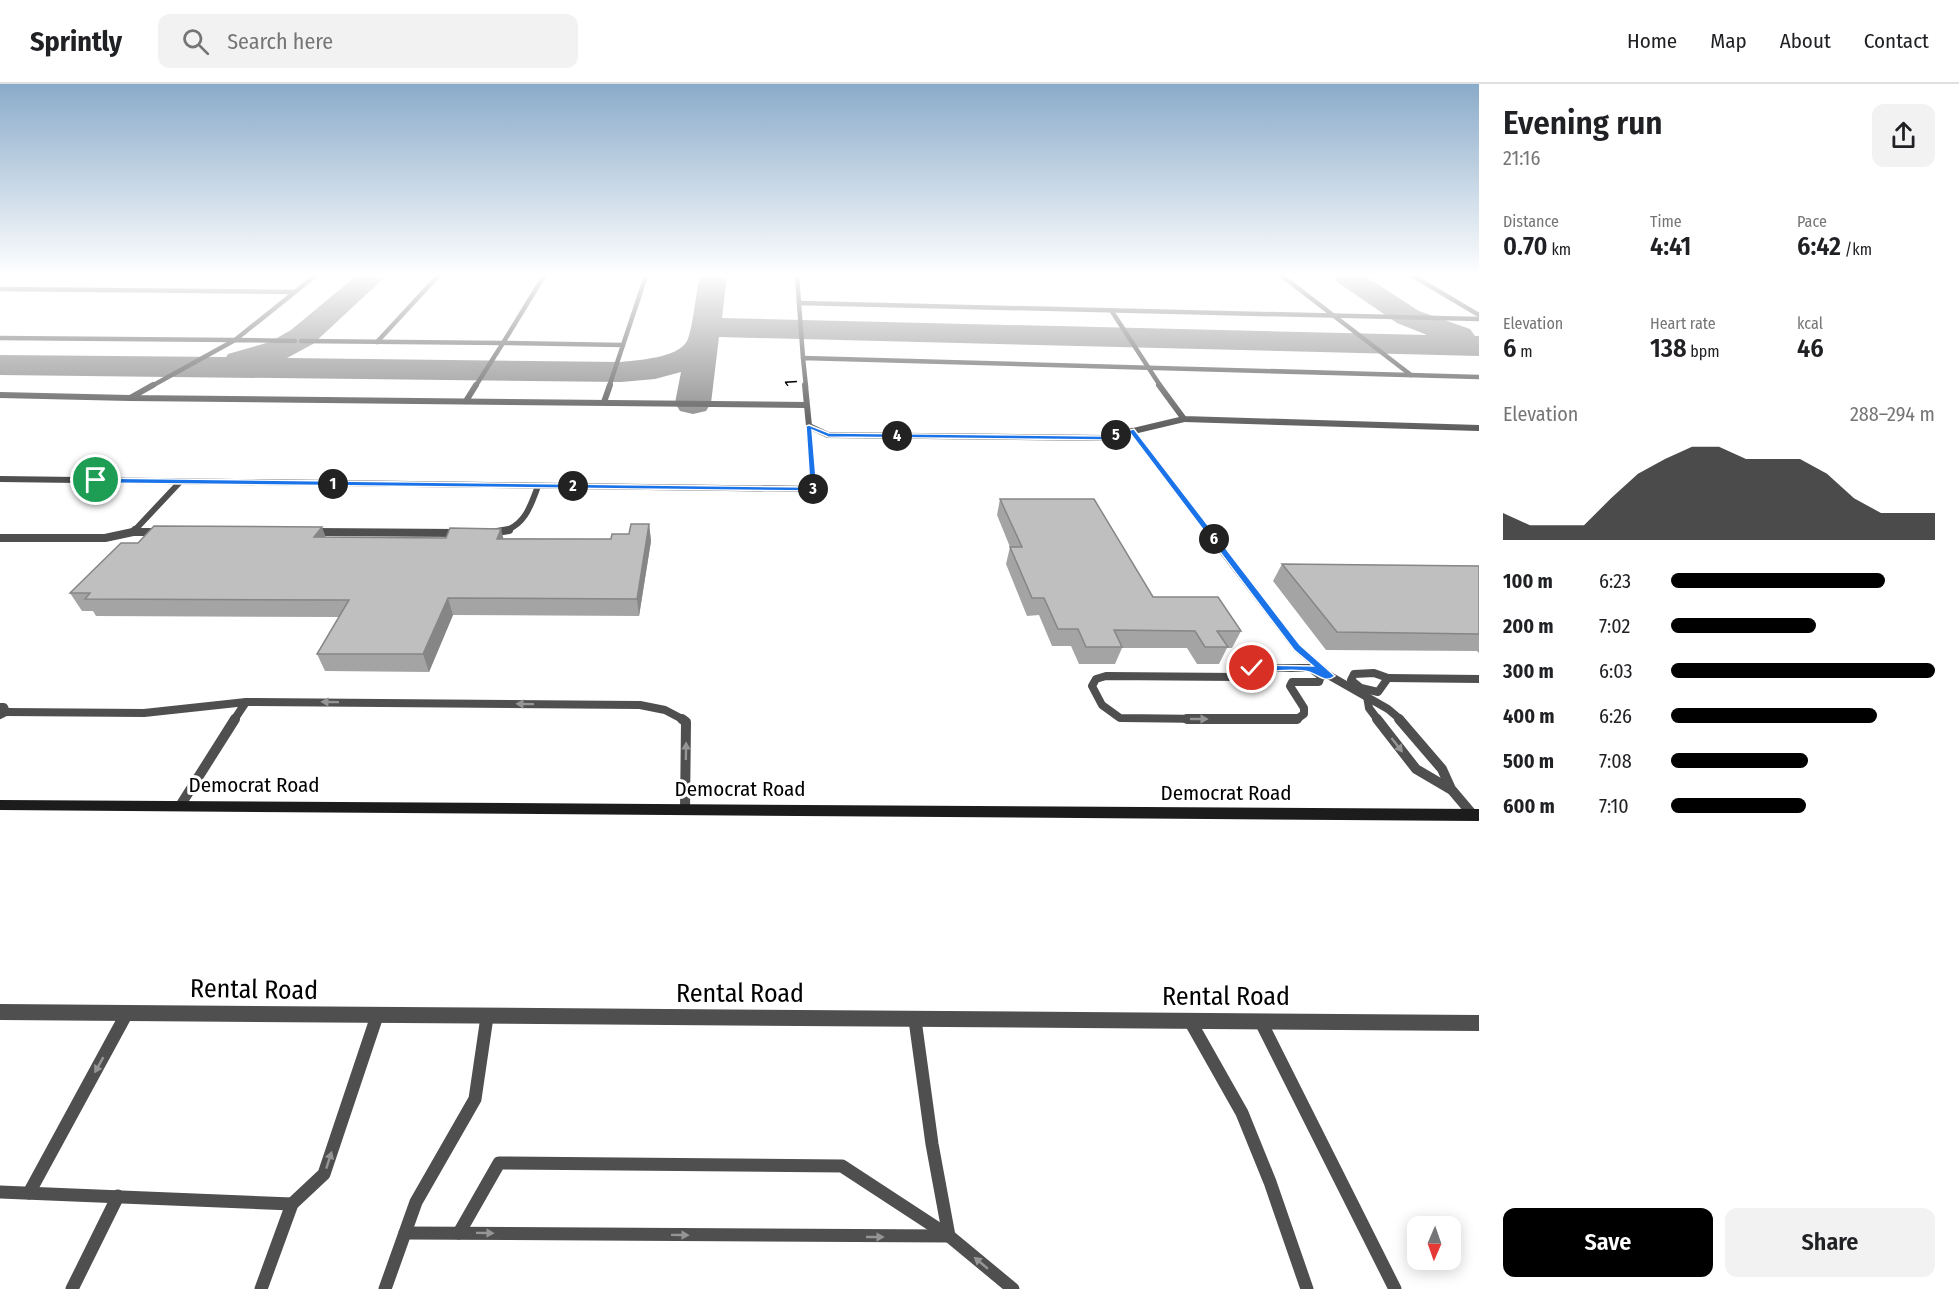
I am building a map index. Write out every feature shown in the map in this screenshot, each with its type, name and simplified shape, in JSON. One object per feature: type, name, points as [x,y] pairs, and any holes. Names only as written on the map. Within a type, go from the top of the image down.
[{"type":"main road","name":"Democrat Road","points":[[0,805],[1477,818]]},
{"type":"street","name":"Rental Road","points":[[0,1012],[1479,1023]]},
{"type":"lane","points":[[130,398],[235,340],[245,332]]},
{"type":"lane","points":[[377,342],[386,332]]},
{"type":"lane","points":[[466,401],[510,332]]},
{"type":"lane","points":[[604,402],[627,332]]},
{"type":"lane","points":[[801,332],[802,358]]},
{"type":"lane","points":[[1125,332],[1146,367],[1184,419]]},
{"type":"lane","points":[[1355,332],[1411,375]]},
{"type":"lane","points":[[0,338],[623,345]]},
{"type":"lane","name":"1","points":[[538,486],[813,489],[802,358],[1479,377]]},
{"type":"lane","points":[[0,395],[806,405]]},
{"type":"lane","points":[[809,426],[828,435],[1104,438],[1184,419],[1479,428]]},
{"type":"lane","points":[[1132,431],[1297,648],[1326,676]]},
{"type":"lane","points":[[0,479],[538,486],[526,519],[503,533],[479,533]]},
{"type":"lane","points":[[133,532],[180,482]]},
{"type":"lane","points":[[0,538],[105,538],[133,532],[169,532]]},
{"type":"lane","points":[[300,532],[467,533]]},
{"type":"lane","points":[[1326,676],[1319,682],[1292,682],[1290,686],[1304,708],[1304,714],[1297,718],[1284,720],[1120,718],[1109,714],[1101,707],[1092,686],[1096,679],[1106,676],[1239,677],[1252,668],[1310,668],[1362,692],[1378,692],[1388,678]]},
{"type":"lane","points":[[1477,818],[1451,789],[1442,770],[1406,725],[1362,692],[1351,680],[1354,674],[1374,673],[1388,678],[1479,678]]},
{"type":"lane","points":[[1362,692],[1369,708],[1416,769],[1451,789]]},
{"type":"lane","points":[[2,711],[144,713],[246,702],[640,705],[664,708],[678,714],[686,722],[685,810]]},
{"type":"lane","points":[[180,806],[246,702]]},
{"type":"lane","points":[[29,1193],[127,1014]]},
{"type":"lane","points":[[261,1289],[292,1204],[324,1174],[377,1016]]},
{"type":"lane","points":[[385,1289],[416,1202],[475,1099],[488,1017]]},
{"type":"lane","points":[[915,1020],[932,1144],[949,1236]]},
{"type":"lane","points":[[1190,1021],[1242,1113],[1270,1182],[1306,1289]]},
{"type":"lane","points":[[1261,1022],[1395,1289]]},
{"type":"lane","points":[[459,1233],[500,1163],[842,1166],[949,1236],[1013,1289]]},
{"type":"lane","points":[[0,1192],[292,1204]]},
{"type":"lane","points":[[72,1289],[118,1196]]},
{"type":"lane","points":[[405,1233],[949,1236]]},
{"type":"building","points":[[1000,499],[1094,499],[1153,597],[1218,597],[1241,631],[1217,631],[1228,647],[1205,647],[1195,631],[1114,630],[1122,647],[1086,647],[1078,629],[1058,629],[1044,598],[1032,598],[1010,547],[1022,547]]},
{"type":"building","points":[[631,524],[649,524],[637,599],[448,598],[423,654],[317,654],[349,600],[85,599],[90,593],[70,593],[121,543],[138,543],[154,526],[322,527],[314,537],[446,538],[450,528],[501,529],[497,539],[611,539],[612,534],[629,534]]},
{"type":"building","points":[[1282,564],[1479,566],[1479,634],[1337,632]]},
{"type":"taxiway","points":[[240,361],[282,349],[307,332]]},
{"type":"taxiway","points":[[703,343],[704,332]]},
{"type":"taxiway","points":[[918,332],[1479,346]]},
{"type":"taxiway","points":[[1449,332],[1459,336]]},
{"type":"taxiway","points":[[0,365],[621,372],[666,366],[687,357],[703,343]]},
{"type":"taxiway","points":[[693,403],[703,343]]},
{"type":"route","points":[[96,480],[813,489],[809,426],[828,435],[1104,438],[1132,431],[1297,648],[1330,676],[1322,676],[1310,668],[1252,668]]}]
